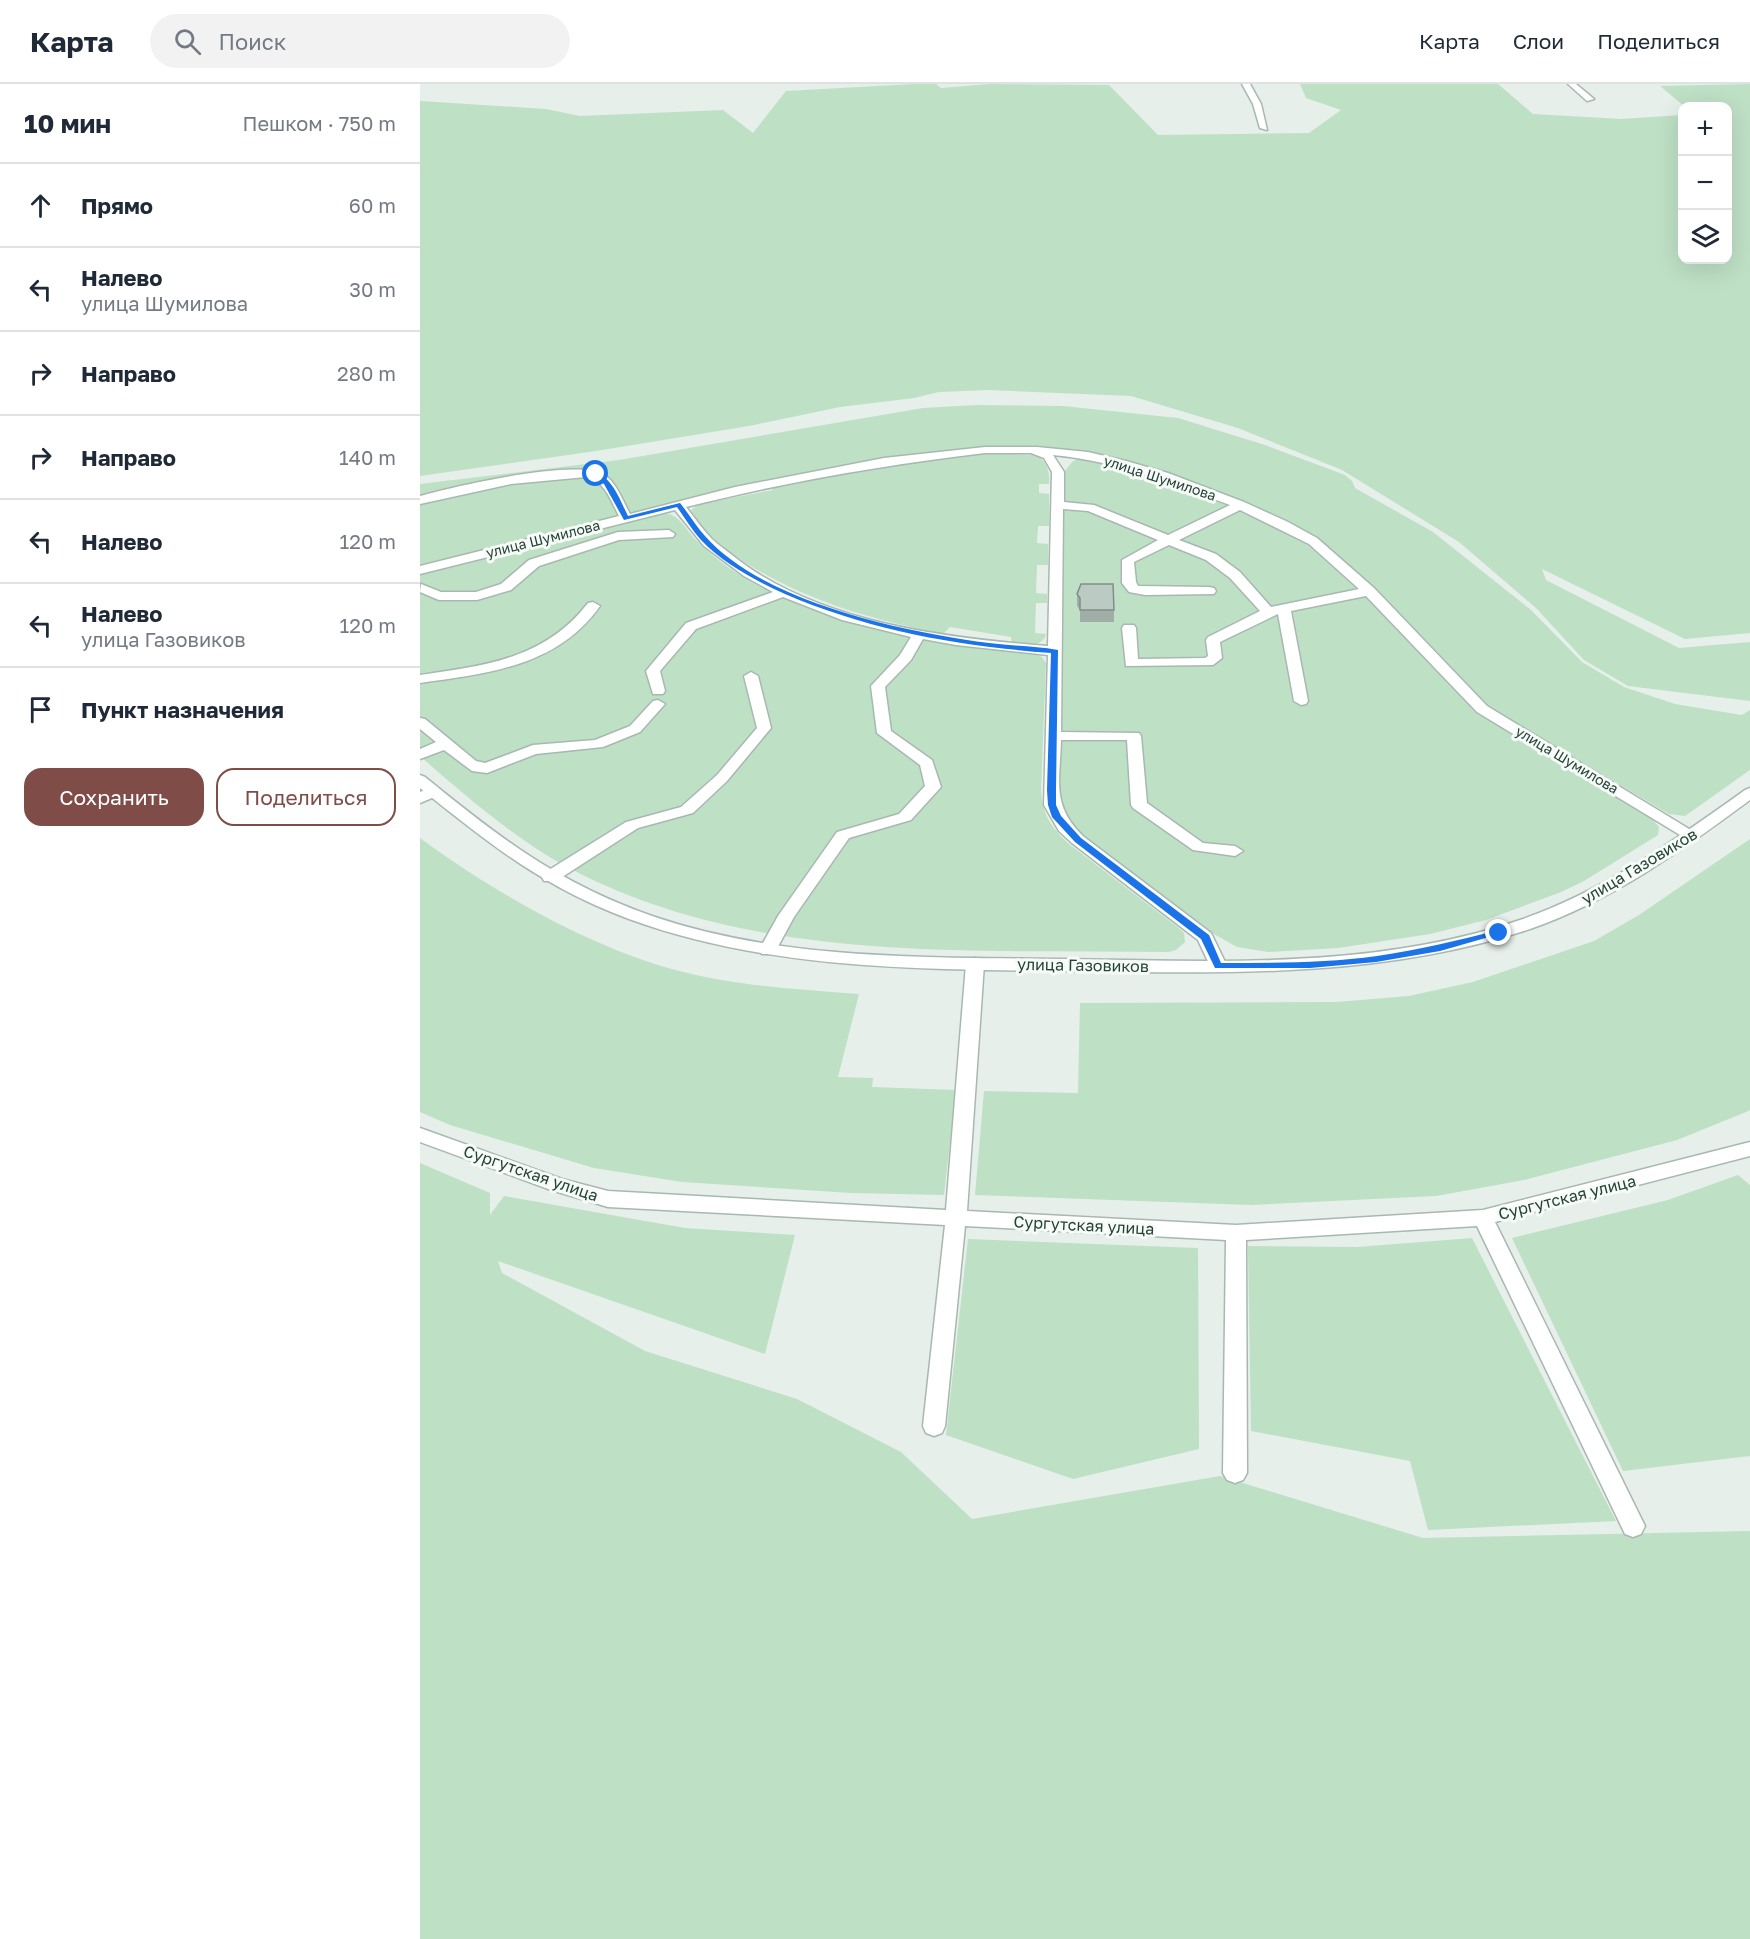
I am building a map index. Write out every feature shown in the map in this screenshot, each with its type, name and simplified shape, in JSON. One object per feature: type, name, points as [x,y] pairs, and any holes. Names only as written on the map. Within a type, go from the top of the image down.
[{"type":"street","points":[[1246,84],[1257,104],[1264,128]]},
{"type":"street","points":[[1572,84],[1590,99]]},
{"type":"street","name":"улица Шумилова","points":[[420,570],[735,491],[884,462],[984,450],[1024,449],[1059,460],[1088,455],[1164,476],[1240,505],[1284,525],[1312,542],[1370,591],[1482,709],[1691,835]]},
{"type":"street","points":[[1059,460],[1052,805],[1057,817],[1078,840],[1205,937],[1218,966]]},
{"type":"street","points":[[420,500],[440,493],[587,472],[596,474],[607,483],[626,518]]},
{"type":"street","points":[[678,505],[694,528],[716,550],[746,571],[785,592],[850,617],[919,634],[982,645],[1055,651]]},
{"type":"street","points":[[1057,505],[1090,508],[1170,538],[1223,566],[1269,612]]},
{"type":"street","points":[[1209,591],[1145,591],[1130,587],[1128,560],[1240,505]]},
{"type":"street","points":[[421,588],[440,596],[477,596],[506,587],[534,563],[618,536],[669,534]]},
{"type":"street","points":[[519,545],[534,563]]},
{"type":"street","points":[[1129,628],[1131,663],[1202,663],[1215,658],[1213,640],[1269,612],[1370,591]]},
{"type":"street","points":[[420,722],[474,766],[488,768],[533,750],[598,744],[636,729],[658,697],[653,671],[691,626],[785,592]]},
{"type":"street","points":[[420,679],[496,667],[542,651],[570,632],[593,606]]},
{"type":"street","points":[[1284,609],[1301,701]]},
{"type":"street","points":[[768,950],[786,916],[843,835],[905,817],[933,787],[927,763],[884,733],[878,686],[906,657],[919,634]]},
{"type":"street","points":[[550,877],[632,825],[687,810],[722,778],[764,728],[751,675]]},
{"type":"street","points":[[1053,735],[1134,736],[1139,805],[1199,847],[1235,851]]},
{"type":"street","points":[[420,754],[445,744]]},
{"type":"street","name":"улица Газовиков","points":[[420,780],[427,795],[550,877],[604,903],[663,925],[768,950],[862,961],[975,964],[1218,966],[1344,963],[1408,954],[1489,936],[1577,904],[1606,889],[1691,835],[1750,793]]},
{"type":"street","points":[[934,1426],[956,1218],[975,964]]},
{"type":"street","name":"Сургутская улица","points":[[420,1135],[558,1185],[608,1199],[1236,1233],[1483,1218],[1749,1152]]},
{"type":"street","points":[[1483,1218],[1634,1526]]},
{"type":"street","points":[[1235,1473],[1236,1233]]},
{"type":"green space","points":[[914,84],[936,84],[941,88],[990,84],[1109,85],[1158,135],[1309,133],[1341,110],[1306,98],[1300,84],[1498,84],[1533,114],[1621,119],[1678,115],[1678,264],[1732,264],[1732,102],[1679,102],[1660,86],[1750,84],[1750,633],[1685,639],[1542,569],[1546,580],[1679,648],[1750,642],[1750,701],[1628,686],[1584,660],[1536,608],[1459,542],[1342,470],[1238,428],[1131,396],[989,390],[939,392],[914,398],[840,407],[749,426],[596,451],[420,476],[420,101],[546,109],[580,116],[723,110],[753,133],[786,91]]},
{"type":"green space","points":[[977,405],[1063,406],[1178,418],[1265,445],[1345,475],[1352,481],[1355,488],[1433,532],[1531,610],[1582,662],[1624,687],[1675,704],[1742,715],[1750,710],[1750,770],[1685,816],[1669,814],[1489,707],[1377,590],[1319,540],[1257,507],[1126,460],[1091,452],[1038,447],[984,447],[882,459],[732,488],[420,566],[420,484],[619,460],[923,408]]},
{"type":"green space","points":[[985,453],[1036,455],[1043,460],[1048,471],[1049,484],[1039,484],[1039,493],[1049,494],[1049,526],[1038,526],[1037,543],[1048,544],[1048,565],[1037,565],[1036,593],[1047,594],[1047,603],[1036,603],[1035,633],[1046,634],[1044,639],[1037,644],[1012,643],[1011,637],[950,627],[943,634],[860,614],[833,605],[781,583],[731,553],[703,528],[691,510],[699,504],[773,490],[771,487],[886,465]]},
{"type":"green space","points":[[1083,458],[1119,465],[1236,507],[1307,543],[1362,593],[1475,712],[1651,818],[1659,827],[1658,835],[1584,881],[1561,892],[1486,920],[1430,934],[1338,948],[1268,952],[1237,947],[1214,934],[1085,837],[1072,825],[1060,804],[1064,472],[1073,461]]},
{"type":"green space","points":[[662,513],[673,516],[681,522],[705,549],[735,572],[768,591],[823,614],[914,638],[969,647],[1024,652],[1042,657],[1046,663],[1041,790],[1043,807],[1049,820],[1069,844],[1180,929],[1184,933],[1185,942],[1176,950],[1169,952],[939,950],[862,945],[786,936],[712,922],[639,899],[569,868],[511,831],[420,756],[420,573]]},
{"type":"green space","points":[[420,838],[484,882],[519,902],[555,922],[630,955],[705,977],[781,988],[859,994],[838,1077],[873,1078],[872,1087],[956,1090],[944,1195],[851,1193],[682,1182],[594,1168],[450,1125],[420,1112]]},
{"type":"green space","points":[[1750,839],[1750,1110],[1746,1112],[1677,1140],[1524,1180],[1436,1196],[1251,1205],[975,1195],[984,1091],[1078,1093],[1080,1003],[1337,1002],[1409,996],[1473,982],[1594,941],[1639,915]]},
{"type":"green space","points":[[420,1163],[490,1193],[490,1215],[504,1196],[685,1228],[795,1235],[765,1354],[498,1261],[502,1273],[645,1351],[797,1399],[901,1452],[972,1519],[1220,1476],[1423,1538],[1750,1531],[1750,1939],[420,1939]]},
{"type":"green space","points":[[1738,1175],[1750,1185],[1750,1456],[1623,1471],[1512,1238],[1668,1200]]},
{"type":"green space","points":[[1472,1238],[1616,1521],[1428,1530],[1410,1461],[1251,1431],[1248,1246],[1357,1247]]},
{"type":"green space","points":[[968,1239],[1198,1248],[1199,1449],[1073,1479],[946,1435]]},
{"type":"building","points":[[1081,584],[1113,584],[1114,610],[1080,610],[1080,598],[1077,594]]},
{"type":"route","points":[[596,474],[607,483],[626,518],[678,505],[704,539],[730,561],[763,581],[826,609],[876,625],[932,637],[992,646],[1055,651],[1051,790],[1052,805],[1057,817],[1078,840],[1205,937],[1218,966],[1344,963],[1440,948],[1499,933]]}]
